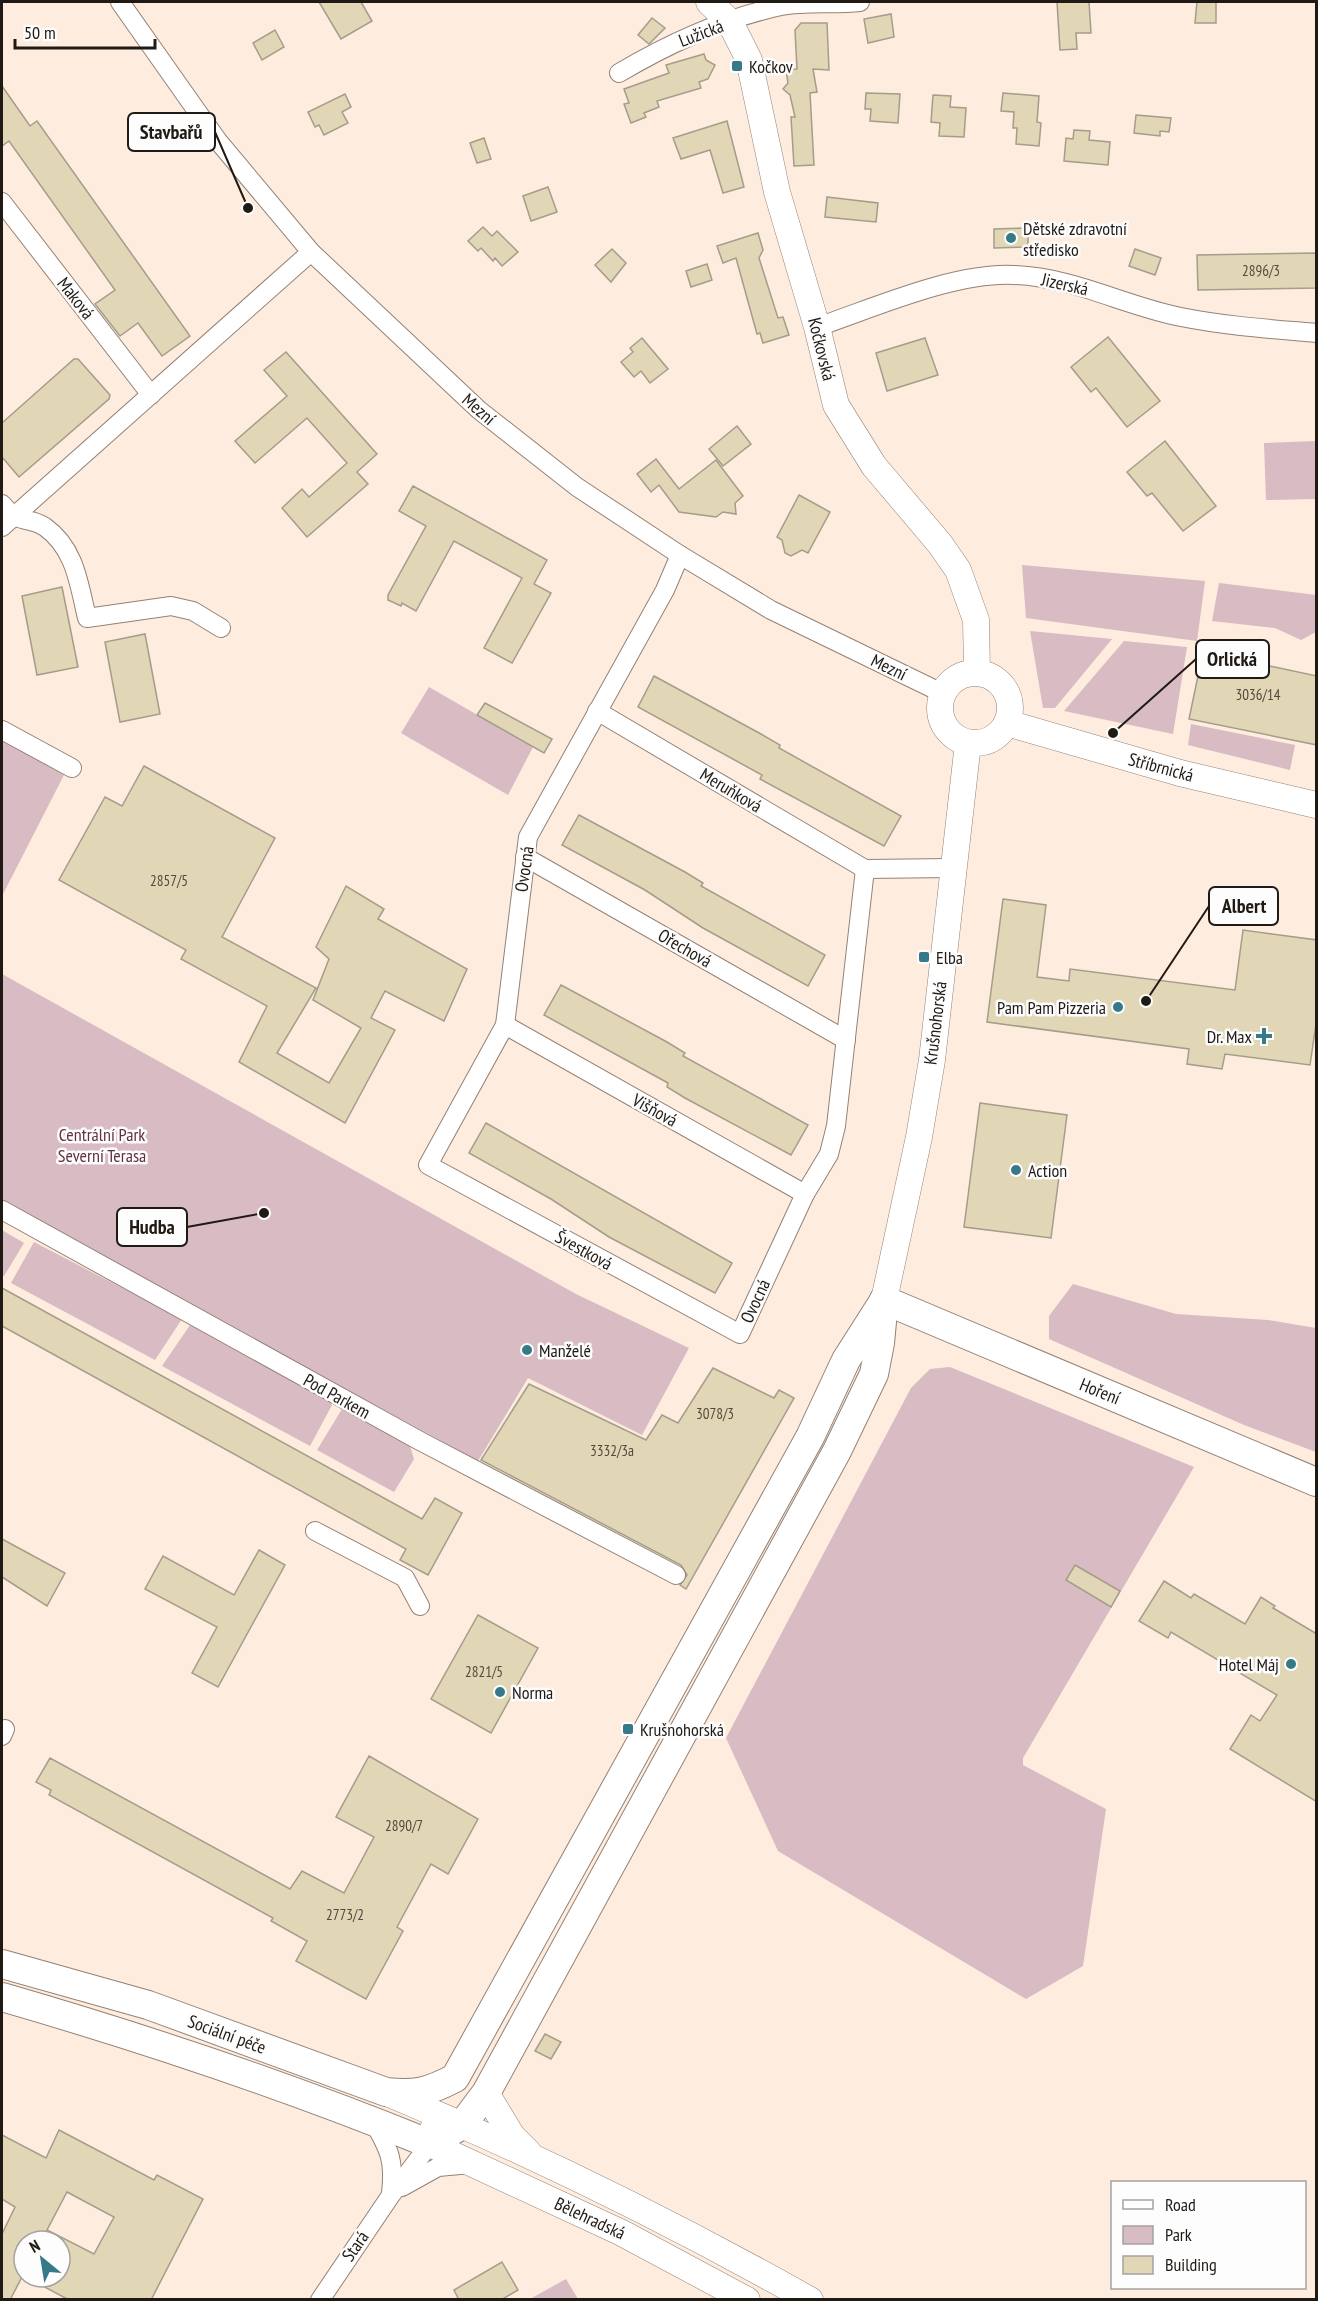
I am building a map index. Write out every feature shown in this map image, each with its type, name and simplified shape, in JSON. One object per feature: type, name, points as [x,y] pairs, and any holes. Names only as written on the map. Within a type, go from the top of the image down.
[{"type":"main road","name":"Hoření","points":[[884,1300],[1317,1482]]},
{"type":"main road","name":"Krušnohorská","points":[[455,2078],[810,1437],[846,1360],[884,1300]]},
{"type":"main road","name":"Krušnohorská","points":[[449,2119],[486,2093],[837,1451],[874,1374],[884,1300]]},
{"type":"main road","name":"Sociální péče","points":[[2,1964],[148,2006],[386,2092]]},
{"type":"main road","name":"Sociální péče","points":[[2,1997],[146,2039],[372,2120],[430,2144]]},
{"type":"main road","points":[[386,2092],[411,2095],[425,2092],[455,2078]]},
{"type":"main road","points":[[430,2144],[449,2119]]},
{"type":"street","name":"Mezní","points":[[120,2],[218,141],[311,252],[479,410],[577,488],[680,555],[771,610],[942,693]]},
{"type":"street","name":"Kočkovská","points":[[709,2],[730,22],[749,60],[777,192],[841,416],[874,466],[940,544],[958,570],[976,620],[977,672]]},
{"type":"street","name":"Lužická","points":[[619,73],[658,50],[785,3],[860,2]]},
{"type":"street","name":"Maková","points":[[2,202],[151,395]]},
{"type":"street","points":[[5,516],[151,395],[311,252]]},
{"type":"street","name":"Jizerská","points":[[817,327],[921,291],[973,279],[1013,274],[1058,280],[1180,317],[1248,327],[1317,333]]},
{"type":"street","points":[[5,516],[44,526],[71,555],[87,618],[171,606],[193,611],[221,628]]},
{"type":"street","name":"Ovocná","points":[[429,1165],[506,1025],[528,837],[665,590],[680,555]]},
{"type":"street","points":[[977,672],[993,677],[1005,689],[1010,707],[1007,723],[994,738],[985,742],[968,742],[957,738],[942,722],[939,711],[942,693],[951,682],[959,676],[977,672]]},
{"type":"street","name":"Meruňková","points":[[597,711],[865,868]]},
{"type":"street","name":"Stříbrnická","points":[[1007,723],[1180,773],[1317,805]]},
{"type":"street","points":[[2,730],[72,768]]},
{"type":"street","name":"Krušnohorská","points":[[884,1300],[920,1137],[930,1071],[968,742]]},
{"type":"street","name":"Ořechová","points":[[525,857],[846,1040]]},
{"type":"street","points":[[865,868],[952,868]]},
{"type":"street","name":"Ovocná","points":[[740,1334],[805,1194],[829,1154],[836,1126],[865,868]]},
{"type":"street","name":"Višňová","points":[[506,1025],[805,1194]]},
{"type":"street","name":"Švestková","points":[[429,1165],[740,1334]]},
{"type":"street","name":"Pod Parkem","points":[[2,1210],[420,1441],[676,1575]]},
{"type":"street","points":[[315,1531],[405,1578],[420,1606]]},
{"type":"street","name":"Krušnohorská","points":[[449,2119],[455,2078]]},
{"type":"street","name":"Sociální péče","points":[[386,2092],[449,2119]]},
{"type":"street","name":"Bělehradská","points":[[486,2093],[512,2136],[532,2157]]},
{"type":"street","name":"Bělehradská","points":[[449,2119],[644,2211],[810,2300]]},
{"type":"street","name":"Stará","points":[[372,2120],[392,2157],[394,2171],[391,2195]]},
{"type":"street","name":"Bělehradská","points":[[430,2144],[622,2233],[747,2300]]},
{"type":"street","name":"Stará","points":[[320,2300],[391,2195],[430,2144]]},
{"type":"street","name":"Stará","points":[[391,2195],[430,2170],[450,2165],[475,2164]]},
{"type":"green space","points":[[1316,441],[1316,499],[1266,500],[1264,443]]},
{"type":"green space","points":[[1022,565],[1205,581],[1197,641],[1026,618]]},
{"type":"green space","points":[[1219,583],[1316,595],[1316,632],[1301,640],[1275,628],[1212,621]]},
{"type":"green space","points":[[1030,631],[1112,639],[1055,708],[1043,708]]},
{"type":"green space","points":[[1124,641],[1187,647],[1173,734],[1064,711]]},
{"type":"green space","points":[[429,687],[533,747],[508,795],[401,733]]},
{"type":"green space","points":[[1191,724],[1295,745],[1290,770],[1188,745]]},
{"type":"green space","points":[[2,739],[64,775],[2,896]]},
{"type":"green space","name":"Centrální Park Severní Terasa","points":[[2,974],[576,1294],[689,1348],[642,1435],[528,1378],[478,1461],[2,1202]]},
{"type":"green space","points":[[2,1230],[24,1243],[4,1276],[2,1275]]},
{"type":"green space","points":[[34,1242],[182,1319],[155,1360],[11,1283]]},
{"type":"green space","points":[[1073,1284],[1176,1314],[1268,1320],[1316,1328],[1316,1452],[1244,1425],[1049,1339],[1049,1316]]},
{"type":"green space","points":[[190,1325],[329,1401],[332,1405],[310,1446],[162,1366]]},
{"type":"green space","points":[[950,1367],[1194,1467],[1023,1758],[1023,1765],[1106,1809],[1083,1966],[1026,1999],[778,1851],[726,1738],[911,1388],[930,1369]]},
{"type":"green space","points":[[342,1409],[410,1446],[414,1459],[394,1492],[317,1450]]},
{"type":"green space","points":[[566,2279],[578,2299],[530,2299]]},
{"type":"building","points":[[319,2],[361,2],[372,21],[341,39]]},
{"type":"building","points":[[1057,2],[1089,2],[1091,33],[1076,33],[1077,49],[1060,50]]},
{"type":"building","points":[[1197,2],[1216,2],[1216,23],[1195,23]]},
{"type":"building","points":[[891,14],[894,37],[868,43],[864,19]]},
{"type":"building","points":[[652,18],[665,28],[649,44],[638,35]]},
{"type":"building","points":[[801,23],[827,23],[829,70],[813,69],[817,92],[810,93],[814,165],[794,166],[791,117],[795,117],[790,95],[783,89],[788,83],[786,70],[797,69],[795,30]]},
{"type":"building","points":[[275,30],[284,47],[262,60],[253,43]]},
{"type":"building","points":[[704,54],[706,60],[715,65],[708,79],[699,82],[701,88],[657,101],[659,107],[644,113],[646,117],[631,123],[624,104],[629,103],[624,89],[669,73],[666,65]]},
{"type":"building","points":[[2,86],[30,126],[37,121],[190,336],[162,356],[138,323],[120,336],[95,304],[115,290],[9,141],[2,146]]},
{"type":"building","points":[[866,93],[900,94],[898,123],[870,121],[871,109],[865,109]]},
{"type":"building","points":[[1003,93],[1039,96],[1037,122],[1041,123],[1039,146],[1016,144],[1017,128],[1013,128],[1014,112],[1001,111]]},
{"type":"building","points":[[345,94],[351,107],[342,112],[348,123],[324,135],[319,125],[315,127],[308,112]]},
{"type":"building","points":[[933,95],[951,96],[950,107],[966,108],[964,137],[939,136],[940,123],[931,122]]},
{"type":"building","points":[[1136,115],[1171,118],[1169,132],[1160,131],[1160,136],[1134,133]]},
{"type":"building","points":[[727,121],[744,187],[723,193],[710,150],[681,159],[673,138]]},
{"type":"building","points":[[1074,130],[1090,131],[1089,140],[1110,142],[1108,165],[1064,161],[1066,138],[1073,139]]},
{"type":"building","points":[[484,138],[491,159],[477,163],[470,143]]},
{"type":"building","points":[[548,187],[557,212],[531,221],[523,196]]},
{"type":"building","points":[[827,197],[878,203],[876,222],[825,217]]},
{"type":"building","points":[[483,227],[492,236],[497,231],[518,252],[502,266],[495,258],[493,261],[481,248],[478,251],[468,241]]},
{"type":"building","name":"Dětské zdravotní středisko","points":[[1028,228],[1028,247],[994,248],[994,229]]},
{"type":"building","points":[[758,233],[763,250],[759,258],[778,318],[783,317],[789,335],[763,343],[760,333],[757,334],[736,258],[723,263],[717,246]]},
{"type":"building","points":[[612,249],[626,263],[611,282],[595,265]]},
{"type":"building","points":[[1135,249],[1161,258],[1155,275],[1129,266]]},
{"type":"building","points":[[1317,253],[1317,288],[1198,290],[1197,255]]},
{"type":"building","points":[[707,264],[712,280],[691,287],[686,271]]},
{"type":"building","points":[[1108,337],[1160,401],[1127,427],[1096,388],[1091,392],[1071,367]]},
{"type":"building","points":[[642,338],[668,369],[650,383],[641,371],[634,377],[621,362],[633,352],[630,348]]},
{"type":"building","points":[[925,338],[938,375],[887,391],[876,353]]},
{"type":"building","points":[[286,352],[377,454],[357,472],[368,484],[307,537],[282,508],[302,489],[309,497],[347,463],[307,418],[255,463],[235,441],[287,396],[264,370]]},
{"type":"building","points":[[74,359],[78,359],[110,395],[109,399],[19,477],[2,457],[2,423]]},
{"type":"building","points":[[737,426],[751,444],[723,466],[709,449]]},
{"type":"building","points":[[1165,441],[1216,506],[1183,531],[1152,493],[1147,496],[1127,472]]},
{"type":"building","points":[[656,459],[679,489],[716,460],[743,496],[735,503],[736,514],[723,512],[716,517],[679,512],[659,485],[651,492],[637,474]]},
{"type":"building","points":[[413,486],[547,560],[534,584],[551,593],[512,663],[484,648],[522,578],[454,541],[416,611],[402,603],[401,606],[388,600],[388,595],[426,526],[399,511]]},
{"type":"building","points":[[799,495],[830,512],[808,553],[802,550],[791,556],[785,553],[782,540],[777,537]]},
{"type":"building","points":[[62,587],[78,667],[37,675],[22,596]]},
{"type":"building","points":[[145,634],[160,714],[120,722],[105,642]]},
{"type":"building","points":[[1203,652],[1317,676],[1317,745],[1189,719]]},
{"type":"building","points":[[654,676],[761,734],[780,745],[779,748],[901,816],[884,846],[760,779],[762,775],[638,707]]},
{"type":"building","points":[[485,703],[552,739],[544,753],[477,715]]},
{"type":"building","points":[[144,766],[275,838],[222,937],[316,988],[277,1053],[329,1083],[361,1028],[313,1000],[329,959],[316,947],[346,886],[384,909],[378,919],[467,969],[444,1021],[385,991],[371,1018],[395,1030],[345,1123],[239,1062],[267,1006],[181,959],[186,950],[59,880],[105,797],[122,806]]},
{"type":"building","points":[[579,815],[685,872],[703,883],[701,886],[825,955],[808,986],[703,928],[645,890],[562,845]]},
{"type":"building","points":[[1003,899],[1046,905],[1037,977],[1069,981],[1070,969],[1235,990],[1243,930],[1317,940],[1317,1017],[1310,1065],[1225,1054],[1222,1069],[1187,1064],[1189,1049],[987,1022]]},
{"type":"building","points":[[561,985],[667,1042],[685,1053],[683,1056],[808,1125],[791,1155],[685,1098],[667,1087],[668,1083],[544,1015]]},
{"type":"building","points":[[980,1103],[1067,1115],[1051,1238],[964,1227]]},
{"type":"building","points":[[486,1123],[732,1263],[715,1293],[609,1237],[551,1199],[469,1153]]},
{"type":"building","points":[[2,1288],[422,1519],[435,1498],[462,1513],[428,1575],[400,1560],[406,1549],[2,1326]]},
{"type":"building","points":[[713,1368],[774,1398],[779,1390],[794,1398],[686,1589],[680,1585],[687,1575],[681,1565],[481,1460],[529,1384],[646,1440],[662,1415],[678,1423]]},
{"type":"building","points":[[2,1539],[65,1573],[47,1606],[2,1577]]},
{"type":"building","points":[[259,1550],[285,1565],[218,1687],[192,1673],[217,1627],[145,1589],[163,1556],[234,1595]]},
{"type":"building","points":[[1075,1565],[1120,1591],[1111,1607],[1066,1580]]},
{"type":"building","points":[[1164,1581],[1191,1598],[1194,1594],[1245,1624],[1261,1597],[1275,1606],[1273,1608],[1317,1634],[1317,1802],[1230,1749],[1251,1715],[1260,1721],[1277,1695],[1171,1632],[1168,1638],[1139,1621]]},
{"type":"building","points":[[478,1615],[538,1648],[491,1733],[431,1699]]},
{"type":"building","points":[[369,1756],[478,1819],[448,1874],[431,1864],[397,1927],[403,1931],[366,1999],[296,1961],[307,1941],[271,1921],[273,1918],[49,1795],[51,1790],[36,1782],[50,1758],[290,1889],[302,1871],[344,1893],[374,1837],[336,1817]]},
{"type":"building","points":[[545,2034],[561,2042],[551,2059],[535,2051]]},
{"type":"building","points":[[59,2130],[154,2180],[157,2175],[203,2199],[151,2300],[69,2300],[48,2289],[72,2289],[72,2243],[94,2254],[114,2217],[67,2192],[48,2229],[12,2229],[12,2289],[16,2289],[10,2300],[2,2300],[2,2234],[15,2207],[2,2199],[2,2135],[46,2158]]},
{"type":"building","points":[[502,2262],[518,2290],[501,2300],[459,2300],[454,2290]]},
{"type":"place","name":"Kočkov","points":[[737,66]]},
{"type":"place","name":"Stavbařů","points":[[248,208]]},
{"type":"place","name":"Dětské zdravotní středisko","points":[[1011,238]]},
{"type":"place","name":"Orlická","points":[[1113,733]]},
{"type":"place","name":"Elba","points":[[924,957]]},
{"type":"place","name":"Albert","points":[[1146,1001]]},
{"type":"place","name":"Pam Pam Pizzeria","points":[[1118,1007]]},
{"type":"place","name":"Dr. Max","points":[[1264,1036]]},
{"type":"place","name":"Action","points":[[1016,1170]]},
{"type":"place","name":"Hudba","points":[[264,1213]]},
{"type":"place","name":"Manželé","points":[[527,1350]]},
{"type":"place","name":"Hotel Máj","points":[[1291,1664]]},
{"type":"place","name":"Norma","points":[[500,1692]]},
{"type":"place","name":"Krušnohorská","points":[[628,1729]]}]
